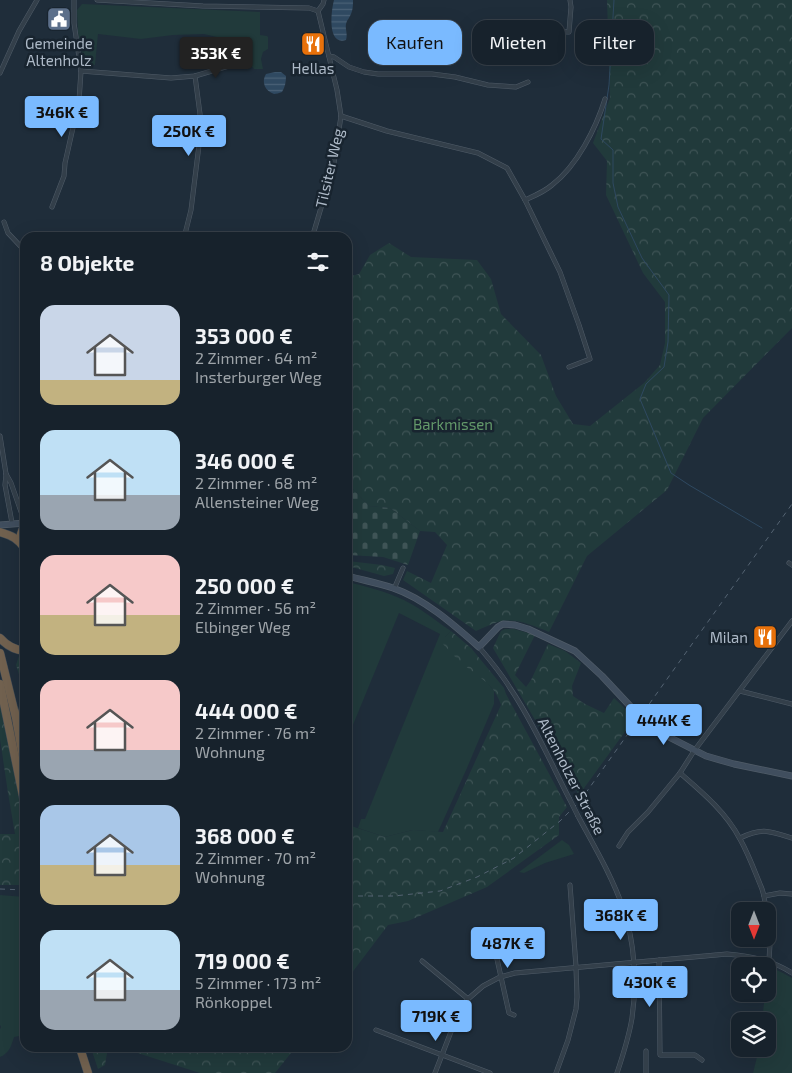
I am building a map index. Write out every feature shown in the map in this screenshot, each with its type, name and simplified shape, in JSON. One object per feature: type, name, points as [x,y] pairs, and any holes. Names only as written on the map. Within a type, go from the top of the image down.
[{"type":"highway","points":[[0,532],[10,535],[20,543]]},
{"type":"highway","points":[[0,638],[7,646],[20,650]]},
{"type":"highway","points":[[0,653],[20,739]]},
{"type":"highway","points":[[0,684],[20,782]]},
{"type":"highway","points":[[81,1052],[88,1073]]},
{"type":"street","points":[[0,73],[19,31],[37,0]]},
{"type":"street","points":[[52,207],[64,176],[65,163],[79,101],[81,71],[74,23],[74,0]]},
{"type":"street","points":[[97,0],[203,6],[309,8],[318,11],[324,0]]},
{"type":"street","points":[[565,32],[569,32],[570,0]]},
{"type":"street","name":"Tilsiter Weg","points":[[314,232],[334,163],[341,116],[337,90],[318,11]]},
{"type":"street","points":[[329,56],[334,57],[349,68],[378,74],[432,74],[456,77],[488,85],[516,87],[528,82]]},
{"type":"street","points":[[81,71],[164,78],[195,76],[232,64]]},
{"type":"street","points":[[186,232],[192,210],[200,145],[200,114],[195,76]]},
{"type":"street","points":[[524,200],[552,186],[570,166],[588,142],[605,99]]},
{"type":"street","points":[[341,116],[387,131],[478,153],[507,168],[560,272],[590,359],[569,367]]},
{"type":"street","points":[[4,222],[8,233],[20,246]]},
{"type":"street","points":[[0,436],[6,474],[5,485],[12,523]]},
{"type":"street","points":[[6,474],[20,509]]},
{"type":"street","points":[[0,525],[20,523]]},
{"type":"street","points":[[394,589],[403,568]]},
{"type":"street","name":"Altenholzer Straße","points":[[352,577],[394,589],[415,599],[454,626],[479,648],[493,664],[511,688],[528,718],[624,908],[633,962],[634,997],[624,1051],[617,1073]]},
{"type":"street","points":[[619,846],[628,832],[648,812],[680,773],[694,751],[792,621]]},
{"type":"street","points":[[479,648],[503,624],[528,629],[575,651],[602,676],[645,722],[662,734],[706,756],[792,776]]},
{"type":"street","points":[[740,691],[792,704]]},
{"type":"street","points":[[680,773],[709,798],[740,838],[765,902]]},
{"type":"street","points":[[740,838],[761,830],[792,838]]},
{"type":"street","points":[[556,1073],[568,1040],[577,997],[570,884]]},
{"type":"street","points":[[764,896],[780,893],[792,894]]},
{"type":"street","points":[[491,932],[509,1013],[514,1015]]},
{"type":"street","points":[[435,1073],[459,1011],[468,998],[483,986],[500,977],[515,973],[727,954],[750,957]]},
{"type":"street","points":[[658,960],[660,1055],[695,1055],[702,1060]]},
{"type":"street","points":[[422,961],[468,998]]},
{"type":"street","points":[[776,965],[792,973]]},
{"type":"street","points":[[376,1030],[490,1073]]},
{"type":"street","points":[[646,1051],[646,1073]]},
{"type":"green space","name":"Barkmissen","points":[[607,0],[792,0],[792,328],[703,418],[667,490],[587,556],[549,632],[524,623],[511,621],[498,622],[476,631],[403,580],[407,571],[431,583],[447,545],[435,532],[420,531],[390,508],[369,506],[352,488],[352,276],[359,274],[370,255],[389,243],[411,257],[477,260],[491,279],[501,314],[541,355],[556,396],[573,424],[590,426],[644,383],[660,365],[665,343],[665,302],[643,273],[606,195],[607,161],[593,143],[610,98],[609,65],[654,65],[654,20],[608,20]]},
{"type":"green space","points":[[82,4],[260,12],[260,35],[268,37],[268,49],[263,52],[261,59],[263,69],[254,69],[250,64],[247,43],[204,34],[141,39],[98,34],[95,65],[84,65],[78,32],[77,10]]},
{"type":"green space","points":[[352,488],[369,506],[390,508],[420,531],[408,565],[383,557],[352,555]]},
{"type":"green space","points":[[352,561],[395,568],[393,574],[384,576],[352,567]]},
{"type":"green space","points":[[352,583],[379,590],[404,600],[451,631],[445,637],[494,691],[494,704],[438,832],[413,830],[385,837],[358,828],[361,819],[365,819],[440,634],[399,613],[352,727]]},
{"type":"green space","points":[[514,629],[535,635],[515,675],[526,687],[548,644],[565,651],[581,663],[572,686],[573,696],[604,713],[614,698],[635,718],[579,795],[493,648],[501,631]]},
{"type":"green space","points":[[451,631],[471,648],[504,688],[567,807],[559,817],[559,835],[487,887],[408,921],[388,925],[352,973],[352,826],[385,837],[413,830],[443,832],[501,705],[490,686],[460,662],[443,644],[445,637]]},
{"type":"green space","points":[[20,656],[20,678],[16,665]]},
{"type":"green space","points":[[0,704],[20,799],[20,885],[0,885],[0,834],[15,834],[0,739]]},
{"type":"green space","points":[[562,840],[569,845],[574,854],[545,863],[524,873],[519,872]]},
{"type":"green space","points":[[0,895],[20,897],[20,1036],[14,1037],[6,1054],[0,1057]]},
{"type":"green space","points":[[776,970],[792,978],[792,1073],[753,1073],[757,1057],[776,1057],[776,1012],[763,1012],[764,1002],[776,1002]]},
{"type":"green space","points":[[92,1052],[109,1052],[107,1053],[105,1065],[98,1069]]},
{"type":"green space","points":[[134,1052],[292,1052],[275,1073],[200,1073]]},
{"type":"water","points":[[334,0],[353,0],[352,12],[346,24],[346,40],[336,38],[333,33],[331,19]]},
{"type":"water","points":[[281,72],[286,78],[282,92],[274,94],[266,88],[264,80],[266,74]]},
{"type":"waterway","points":[[614,0],[609,85],[601,139],[613,150],[613,183],[618,207],[642,258],[669,295],[668,342],[664,367],[646,384],[640,399],[671,473],[762,528]]},
{"type":"railway","points":[[352,896],[394,896],[440,891],[477,877],[514,858],[560,821],[580,801],[792,504]]},
{"type":"railway","points":[[0,889],[20,890]]},
{"type":"place","name":"Gemeinde Altenholz","points":[[59,19]]},
{"type":"place","name":"Hellas","points":[[313,44]]},
{"type":"place","name":"Milan","points":[[765,637]]}]
